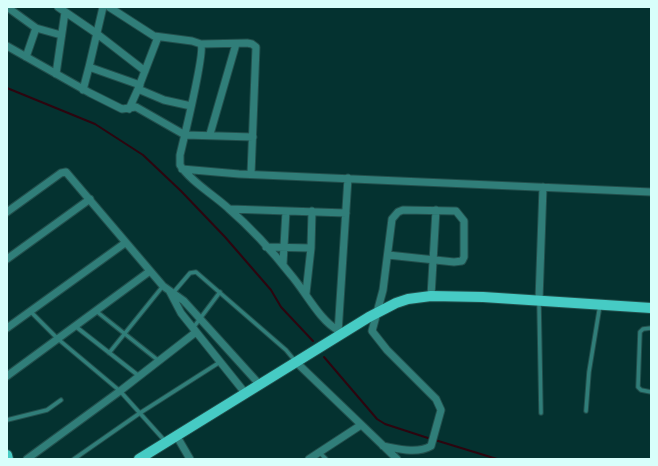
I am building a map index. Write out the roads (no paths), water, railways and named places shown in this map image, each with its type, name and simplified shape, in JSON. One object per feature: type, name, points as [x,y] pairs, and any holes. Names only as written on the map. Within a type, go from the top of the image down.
[{"type":"main road","points":[[139,459],[166,441],[246,394],[338,333],[377,313],[408,300],[431,296],[539,300],[651,308]]},
{"type":"main road","points":[[7,455],[8,459]]},
{"type":"street","points":[[7,7],[36,28],[61,35]]},
{"type":"street","points":[[58,7],[96,33],[145,71]]},
{"type":"street","points":[[83,90],[103,7]]},
{"type":"street","points":[[109,7],[141,28],[158,37],[192,41],[201,44],[252,44],[257,50],[251,174]]},
{"type":"street","points":[[56,74],[65,12]]},
{"type":"street","points":[[26,57],[36,28]]},
{"type":"street","points":[[129,109],[158,37]]},
{"type":"street","points":[[201,44],[201,52],[191,106],[179,162],[182,169],[230,209],[283,264],[306,293],[323,318],[338,333]]},
{"type":"street","points":[[210,134],[236,44]]},
{"type":"street","points":[[7,46],[83,90],[122,109],[136,107],[168,127],[185,135],[210,134],[253,137]]},
{"type":"street","points":[[89,67],[139,87],[164,100],[191,106]]},
{"type":"street","points":[[182,169],[251,174],[651,192]]},
{"type":"street","points":[[7,212],[64,172],[73,178],[125,243],[171,294],[181,313],[246,394]]},
{"type":"street","points":[[338,333],[348,178]]},
{"type":"street","points":[[539,300],[543,186]]},
{"type":"street","points":[[7,259],[90,199]]},
{"type":"street","points":[[230,209],[346,213]]},
{"type":"street","points":[[384,446],[414,451],[425,450],[432,446],[441,410],[436,399],[387,350],[372,331],[383,290],[392,219],[394,215],[403,210],[436,210],[456,211],[463,219],[464,257],[462,261],[454,262],[388,255]]},
{"type":"street","points":[[431,296],[436,210]]},
{"type":"street","points":[[283,264],[286,211]]},
{"type":"street","points":[[306,293],[311,248],[312,211]]},
{"type":"street","points":[[7,328],[125,243]]},
{"type":"street","points":[[266,247],[311,248]]},
{"type":"street","points":[[7,376],[150,271]]},
{"type":"street","points":[[171,294],[181,299],[200,318],[260,385]]},
{"type":"street","points":[[27,459],[160,361],[194,330]]},
{"type":"street","points":[[296,362],[397,459]]},
{"type":"street","points":[[309,459],[361,425]]},
{"type":"street","points":[[176,435],[190,459]]},
{"type":"lane","points":[[171,294],[190,273],[194,271],[286,350],[296,362]]},
{"type":"lane","points":[[109,353],[163,286]]},
{"type":"lane","points":[[194,330],[200,318],[220,292]]},
{"type":"lane","points":[[539,300],[540,413]]},
{"type":"lane","points":[[586,411],[588,372],[600,304]]},
{"type":"lane","points":[[96,311],[160,361]]},
{"type":"lane","points":[[31,312],[58,339],[120,391],[166,441]]},
{"type":"lane","points":[[75,326],[139,376]]},
{"type":"lane","points":[[651,328],[643,329],[640,332],[638,387],[641,390],[651,392]]},
{"type":"lane","points":[[74,459],[140,413],[220,362]]},
{"type":"lane","points":[[7,420],[47,410],[61,400]]},
{"type":"lane","points":[[319,452],[326,459]]},
{"type":"waterway","points":[[7,88],[95,124],[143,155],[181,191],[225,237],[271,290],[281,307],[313,341]]},
{"type":"waterway","points":[[324,357],[377,419],[385,424],[431,439]]},
{"type":"waterway","points":[[435,440],[497,459]]}]
